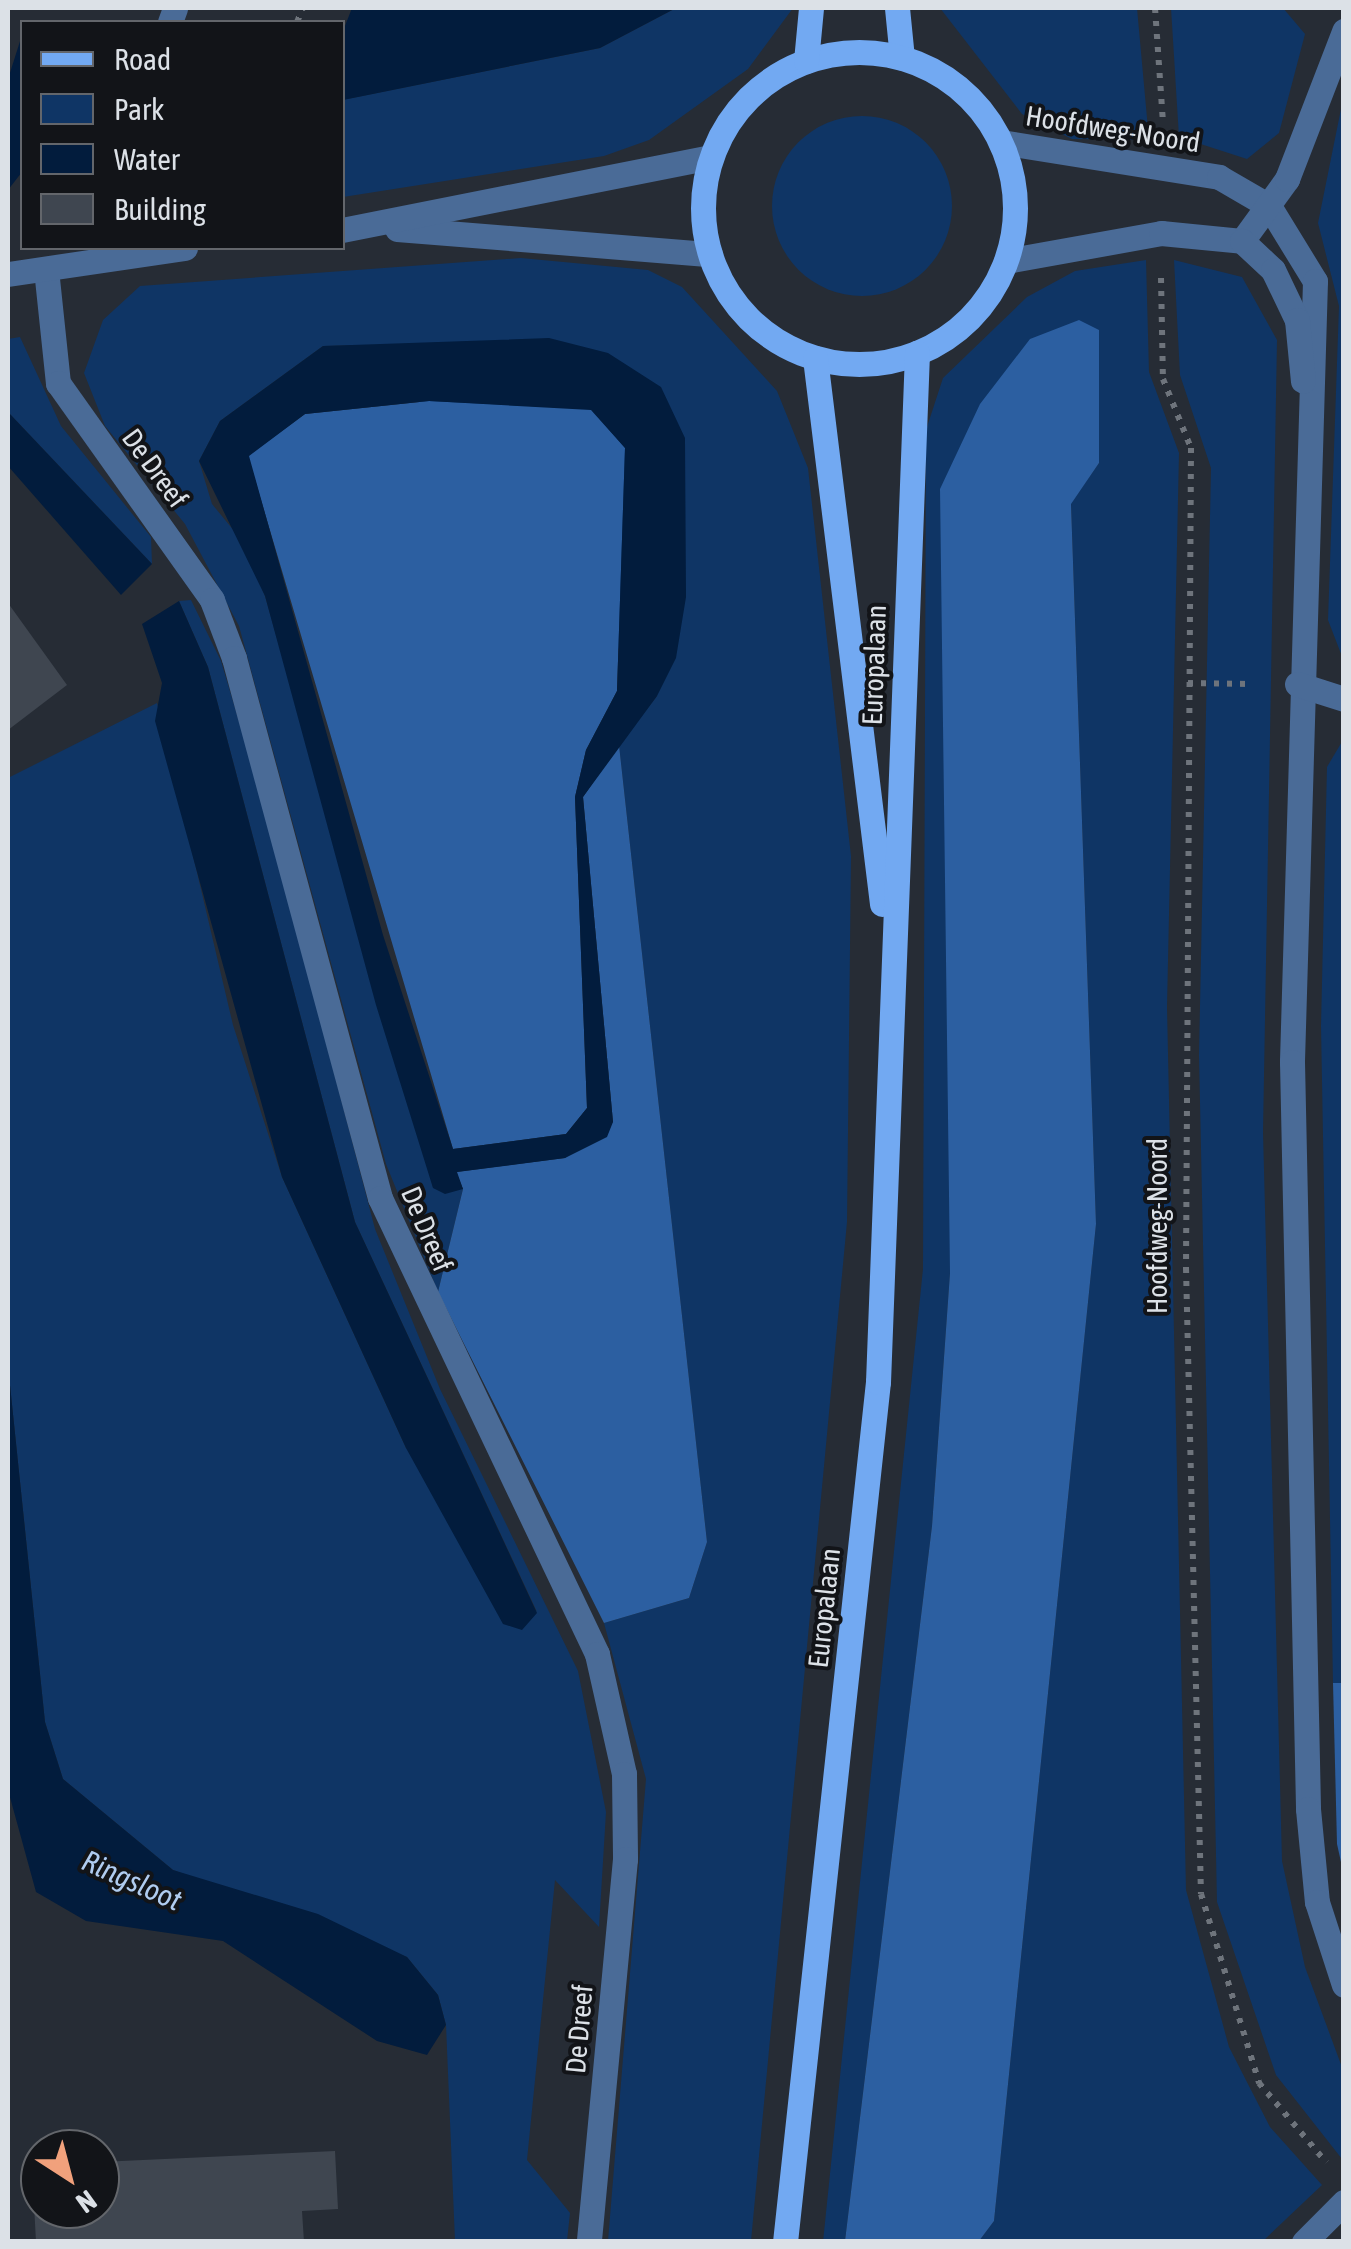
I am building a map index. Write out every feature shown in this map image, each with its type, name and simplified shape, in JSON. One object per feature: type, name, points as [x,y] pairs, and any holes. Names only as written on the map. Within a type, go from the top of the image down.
[{"type":"main road","points":[[806,62],[810,8]]},
{"type":"main road","points":[[897,8],[902,58]]},
{"type":"main road","points":[[838,54],[902,58],[950,81],[1001,142],[1015,201],[1006,260],[972,316],[917,353],[867,364],[815,358],[749,319],[710,254],[712,157],[738,109],[806,62],[838,54]]},
{"type":"main road","name":"Europalaan","points":[[785,2242],[878,1382],[917,353]]},
{"type":"main road","name":"Europalaan","points":[[815,358],[891,979]]},
{"type":"street","points":[[1006,260],[1161,233],[1242,241],[1269,206],[1344,31]]},
{"type":"street","name":"Hoofdweg-Noord","points":[[1001,142],[1219,176],[1269,206],[1315,280],[1297,684],[1292,1062],[1308,1809],[1317,1902],[1344,1985]]},
{"type":"street","points":[[345,230],[712,157]]},
{"type":"street","points":[[372,227],[710,254]]},
{"type":"street","name":"Hoofdweg-Noord","points":[[1242,241],[1273,270],[1297,320],[1308,421]]},
{"type":"street","points":[[8,274],[94,254],[155,250]]},
{"type":"street","name":"De Dreef","points":[[46,268],[58,383],[212,600],[234,658],[380,1198],[598,1654],[624,1774],[626,1859],[589,2242]]},
{"type":"street","points":[[1297,684],[1344,699]]},
{"type":"street","points":[[1304,2242],[1344,2202]]},
{"type":"path","name":"Hoofdweg-Noord","points":[[1161,233],[1163,379],[1191,448],[1186,1268],[1201,1894],[1260,2083],[1332,2169]]},
{"type":"path","points":[[1188,683],[1297,684]]},
{"type":"green space","points":[[676,8],[793,8],[748,69],[649,140],[604,156],[345,197],[345,99],[600,48]]},
{"type":"green space","points":[[940,8],[1137,8],[1149,140],[1072,139],[1022,114]]},
{"type":"green space","points":[[1171,8],[1283,8],[1305,34],[1279,133],[1247,159],[1179,137]]},
{"type":"green space","points":[[1343,99],[1343,659],[1328,620],[1339,306],[1318,223]]},
{"type":"green space","points":[[862,116],[896,123],[926,142],[945,172],[952,206],[945,240],[926,270],[896,289],[862,296],[828,289],[798,270],[779,240],[772,206],[779,172],[798,142],[828,123]]},
{"type":"green space","points":[[521,258],[648,270],[682,287],[777,391],[808,468],[851,856],[847,1222],[751,2241],[608,2241],[646,1779],[604,1623],[689,1598],[707,1542],[619,745],[657,696],[372,345],[323,346],[220,421],[199,461],[212,504],[244,543],[265,596],[433,1187],[463,1189],[438,1292],[386,1164],[239,626],[185,524],[105,426],[84,373],[103,320],[140,286]]},
{"type":"green space","points":[[1146,260],[1149,372],[1179,453],[1167,1007],[1186,1890],[1229,2047],[1270,2127],[1322,2185],[1263,2241],[979,2241],[994,2221],[1096,1224],[1071,503],[1099,463],[1099,331],[951,1039],[950,1273],[932,1526],[845,2241],[823,2242],[923,1269],[926,430],[943,378],[1027,297],[1075,271]]},
{"type":"green space","points":[[1174,260],[1242,277],[1277,340],[1263,1132],[1282,1861],[1305,1967],[1343,2070],[1342,2159],[1276,2075],[1217,1902],[1199,1055],[1211,468],[1180,375]]},
{"type":"green space","points":[[20,337],[61,426],[151,537],[152,564],[8,412],[8,339]]},
{"type":"green space","points":[[191,600],[221,661],[264,805],[375,1229],[440,1389],[578,1671],[606,1812],[599,1927],[555,1880],[527,2160],[570,2213],[567,2241],[455,2241],[446,2025],[438,1995],[407,1957],[173,1870],[63,1779],[45,1722],[8,1366],[8,778],[157,703],[233,1025],[282,1177],[406,1448],[537,1612],[355,1222],[208,667],[179,601]]},
{"type":"green space","points":[[1343,740],[1343,1683],[1333,1683],[1321,1026],[1327,767]]},
{"type":"shaded area","points":[[1079,320],[1099,330],[1099,463],[1071,504],[1096,1224],[994,2221],[979,2241],[845,2241],[932,1526],[950,1273],[940,489],[980,404],[1030,339]]},
{"type":"shaded area","points":[[429,401],[591,409],[625,448],[617,691],[586,750],[575,797],[587,1108],[566,1134],[453,1149],[248,456],[305,414]]},
{"type":"shaded area","points":[[619,745],[707,1542],[689,1598],[604,1623],[438,1292],[463,1189],[456,1172],[565,1158],[613,1122],[583,797]]},
{"type":"shaded area","points":[[1333,1683],[1343,1683],[1343,1871],[1337,1844]]},
{"type":"water","points":[[352,8],[676,8],[600,48],[345,100],[345,26]]},
{"type":"water","points":[[20,41],[20,175],[8,190],[8,79]]},
{"type":"water","points":[[549,338],[608,353],[661,387],[685,438],[686,597],[676,658],[657,696],[583,797],[613,1122],[607,1137],[565,1158],[457,1172],[463,1189],[445,1194],[433,1188],[376,1005],[265,596],[199,461],[220,421],[323,346]],"holes":[[[429,401],[591,410],[625,448],[617,691],[586,750],[575,797],[587,1108],[566,1134],[453,1149],[383,935],[249,456],[305,414]]]},
{"type":"water","points":[[8,412],[152,564],[121,595],[8,466]]},
{"type":"water","points":[[179,601],[208,667],[355,1222],[537,1613],[522,1630],[503,1624],[406,1448],[282,1177],[155,721],[162,683],[142,624]]},
{"type":"water","name":"Ringsloot","points":[[8,1366],[45,1722],[63,1779],[173,1870],[318,1914],[407,1957],[438,1995],[446,2025],[427,2055],[377,2041],[223,1941],[86,1921],[36,1892],[8,1790]]},
{"type":"building","points":[[8,603],[67,685],[8,730]]},
{"type":"building","points":[[335,2151],[338,2209],[302,2211],[304,2242],[36,2242],[35,2229],[120,2229],[120,2161]]}]
